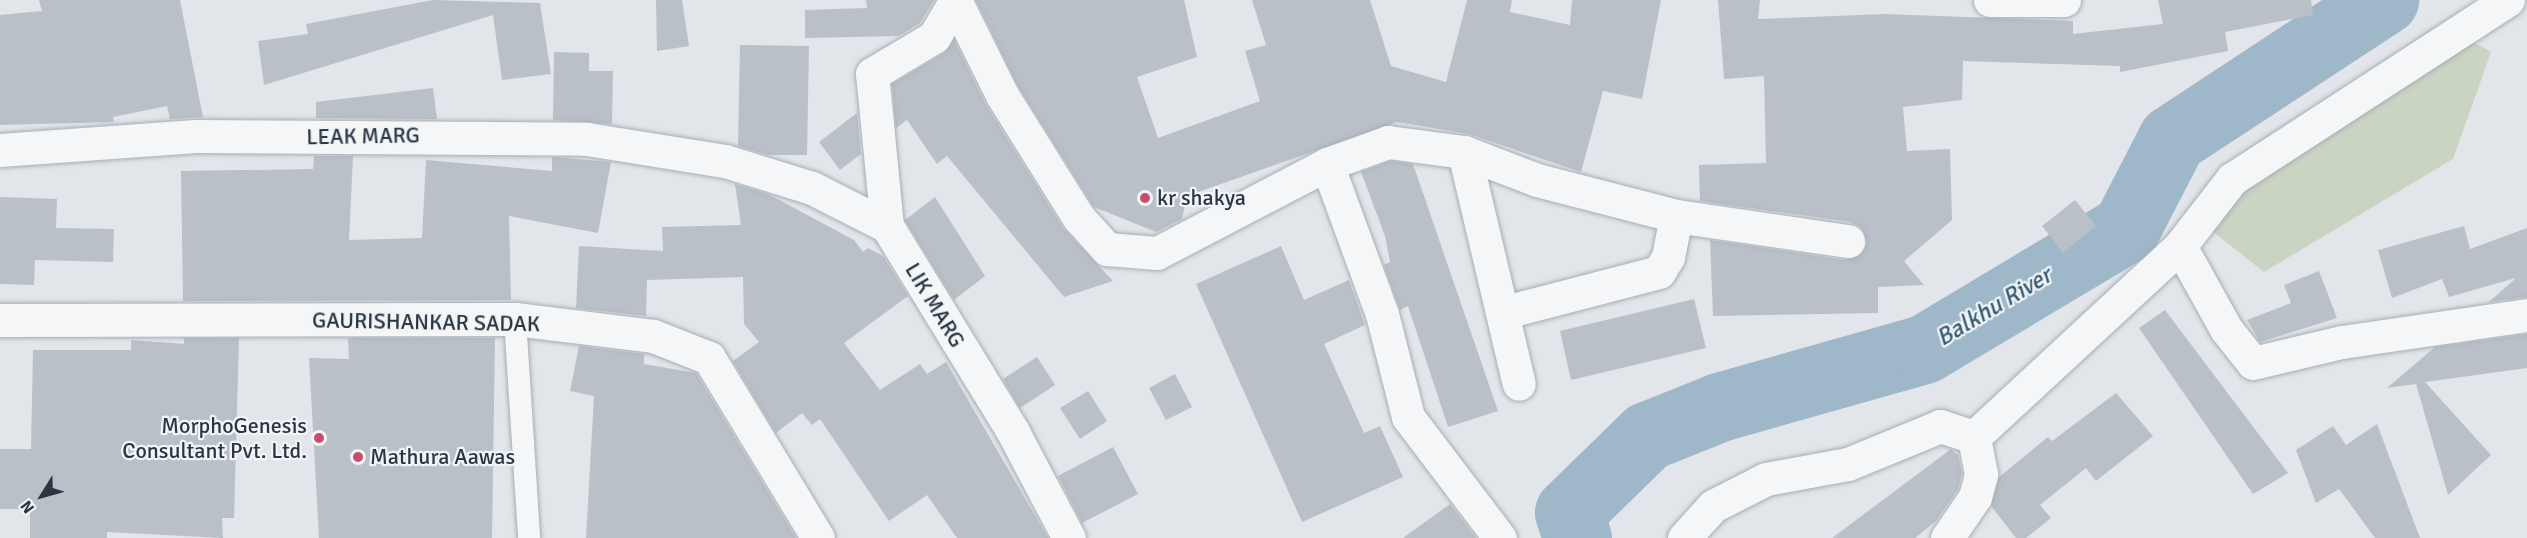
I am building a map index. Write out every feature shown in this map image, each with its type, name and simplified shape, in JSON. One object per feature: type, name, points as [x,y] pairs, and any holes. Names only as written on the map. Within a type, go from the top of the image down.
[{"type":"street","points":[[1989,0],[2064,0]]},
{"type":"street","points":[[1974,437],[2180,246],[2232,179],[2508,0]]},
{"type":"street","points":[[956,1],[1002,95],[1079,218],[1107,249],[1157,252],[1327,164],[1388,142],[1464,152],[1537,180],[1676,216],[1848,240]]},
{"type":"street","points":[[887,226],[872,75],[934,37],[956,1]]},
{"type":"street","name":"LEAK MARG","points":[[0,150],[195,136],[418,135],[587,139],[725,160],[812,188],[887,226]]},
{"type":"street","points":[[1464,152],[1519,384]]},
{"type":"street","points":[[1327,164],[1382,314],[1408,417],[1499,538]]},
{"type":"street","points":[[1502,313],[1659,272],[1668,257],[1676,216]]},
{"type":"street","name":"LIK MARG","points":[[887,226],[1013,432],[1069,538]]},
{"type":"street","points":[[2180,246],[2226,329],[2253,363],[2342,342],[2527,315]]},
{"type":"street","name":"GAURISHANKAR SADAK","points":[[0,320],[515,319],[653,336],[709,358],[762,437],[818,538]]},
{"type":"street","points":[[1683,538],[1713,506],[1766,479],[1848,464],[1940,426],[1974,437]]},
{"type":"street","points":[[1947,538],[1975,497],[1982,474],[1974,437]]},
{"type":"lane","points":[[515,319],[529,538]]},
{"type":"green space","points":[[2446,27],[2491,52],[2453,159],[2264,272],[2197,219]]},
{"type":"building","points":[[39,0],[180,0],[203,117],[170,119],[167,106],[113,117],[114,122],[0,125],[0,15],[42,11]]},
{"type":"building","points":[[433,0],[540,3],[551,74],[502,80],[493,15],[264,85],[258,41],[308,34],[306,24]]},
{"type":"building","points":[[656,0],[682,0],[689,46],[657,51]]},
{"type":"building","points":[[866,0],[934,0],[920,23],[899,36],[805,38],[805,10],[867,8]]},
{"type":"building","points":[[976,0],[1184,0],[1197,57],[1137,77],[1158,138],[1260,101],[1245,51],[1266,45],[1252,0],[1370,0],[1391,66],[1446,82],[1467,0],[1512,0],[1510,12],[1570,25],[1572,0],[1661,0],[1642,99],[1603,91],[1581,172],[1469,134],[1397,122],[1187,196],[1182,219],[1156,232],[1094,207],[1018,86]]},
{"type":"building","points":[[1718,0],[1760,0],[1758,19],[1884,14],[2073,21],[2073,34],[2163,24],[2158,0],[2311,0],[2313,15],[2225,32],[2228,51],[2120,72],[2120,66],[1963,61],[1962,100],[1903,107],[1907,151],[1950,149],[1952,220],[1904,261],[1924,285],[1878,287],[1878,313],[1713,316],[1710,240],[1845,260],[1862,253],[1867,243],[1860,227],[1851,222],[1700,201],[1699,165],[1766,163],[1764,76],[1724,79]]},
{"type":"building","points":[[954,40],[986,105],[1063,228],[1113,281],[1064,297],[947,156],[937,164],[907,120],[896,128],[892,84],[944,53]]},
{"type":"building","points":[[740,45],[809,46],[807,155],[768,155],[738,146]]},
{"type":"building","points":[[554,52],[589,53],[589,71],[613,71],[612,124],[553,120]]},
{"type":"building","points":[[433,88],[437,119],[316,118],[316,102]]},
{"type":"building","points":[[857,113],[861,154],[840,170],[819,142]]},
{"type":"building","points":[[314,156],[353,156],[349,240],[422,238],[426,160],[552,171],[552,157],[611,162],[598,233],[509,216],[511,300],[183,301],[181,171],[313,169]]},
{"type":"building","points":[[1390,161],[1413,164],[1498,411],[1448,427],[1408,306],[1400,310],[1384,265],[1390,262],[1385,236],[1361,172]]},
{"type":"building","points":[[735,184],[770,195],[854,240],[863,252],[868,248],[883,256],[908,296],[844,343],[880,390],[920,364],[927,374],[946,362],[1048,538],[957,538],[927,495],[889,521],[820,419],[812,425],[802,413],[776,433],[733,361],[759,342],[744,324],[743,277],[647,280],[646,316],[576,308],[579,246],[663,251],[662,227],[741,225]]},
{"type":"building","points":[[0,197],[57,199],[56,228],[114,229],[113,262],[35,260],[34,285],[0,284]]},
{"type":"building","points":[[935,197],[985,276],[954,300],[905,220]]},
{"type":"building","points":[[2075,200],[2096,226],[2063,253],[2042,226]]},
{"type":"building","points":[[2464,226],[2470,249],[2527,228],[2527,297],[2489,302],[2516,278],[2449,297],[2442,279],[2392,298],[2378,250]]},
{"type":"building","points":[[1281,246],[1304,300],[1349,280],[1365,325],[1324,344],[1364,433],[1380,426],[1403,477],[1302,522],[1196,284]]},
{"type":"building","points":[[2319,271],[2337,318],[2260,342],[2247,320],[2291,303],[2284,285]]},
{"type":"building","points":[[1694,299],[1706,348],[1571,380],[1560,331]]},
{"type":"building","points":[[2165,310],[2288,473],[2253,494],[2139,328]]},
{"type":"building","points":[[2527,334],[2527,368],[2425,382],[2491,455],[2448,495],[2416,384],[2387,388],[2435,347]]},
{"type":"building","points":[[184,338],[239,338],[234,518],[222,518],[223,538],[107,532],[107,538],[30,538],[30,509],[0,509],[0,449],[31,449],[33,350],[131,350],[131,340],[184,344]]},
{"type":"building","points":[[348,338],[495,338],[492,538],[319,538],[309,358],[349,359]]},
{"type":"building","points":[[579,346],[644,354],[644,364],[696,373],[796,538],[586,538],[594,396],[570,391]]},
{"type":"building","points":[[1037,357],[1055,385],[1020,408],[1003,379]]},
{"type":"building","points":[[1175,374],[1192,407],[1166,420],[1149,388]]},
{"type":"building","points":[[1088,391],[1107,421],[1080,439],[1060,408]]},
{"type":"building","points":[[2116,393],[2153,436],[2096,481],[2086,468],[2040,505],[2051,518],[2026,538],[2016,538],[1991,506],[1999,477],[2048,437],[2052,441]]},
{"type":"building","points":[[2377,424],[2420,538],[2375,538],[2339,489],[2316,503],[2296,450],[2333,426],[2346,445]]},
{"type":"building","points":[[1113,447],[1138,494],[1082,523],[1058,476]]},
{"type":"building","points":[[1951,449],[1958,455],[1962,473],[1958,489],[1936,521],[1915,538],[1832,538]]},
{"type":"building","points":[[1450,504],[1476,538],[1403,538]]},
{"type":"waterway","name":"Balkhu River","points":[[1577,538],[1569,512],[1647,436],[1719,407],[1924,349],[2126,228],[2172,139],[2384,0]]},
{"type":"place","name":"kr shakya","points":[[1145,198]]},
{"type":"place","name":"MorphoGenesis Consultant Pvt. Ltd.","points":[[319,438]]},
{"type":"place","name":"Mathura Aawas","points":[[358,457]]}]
